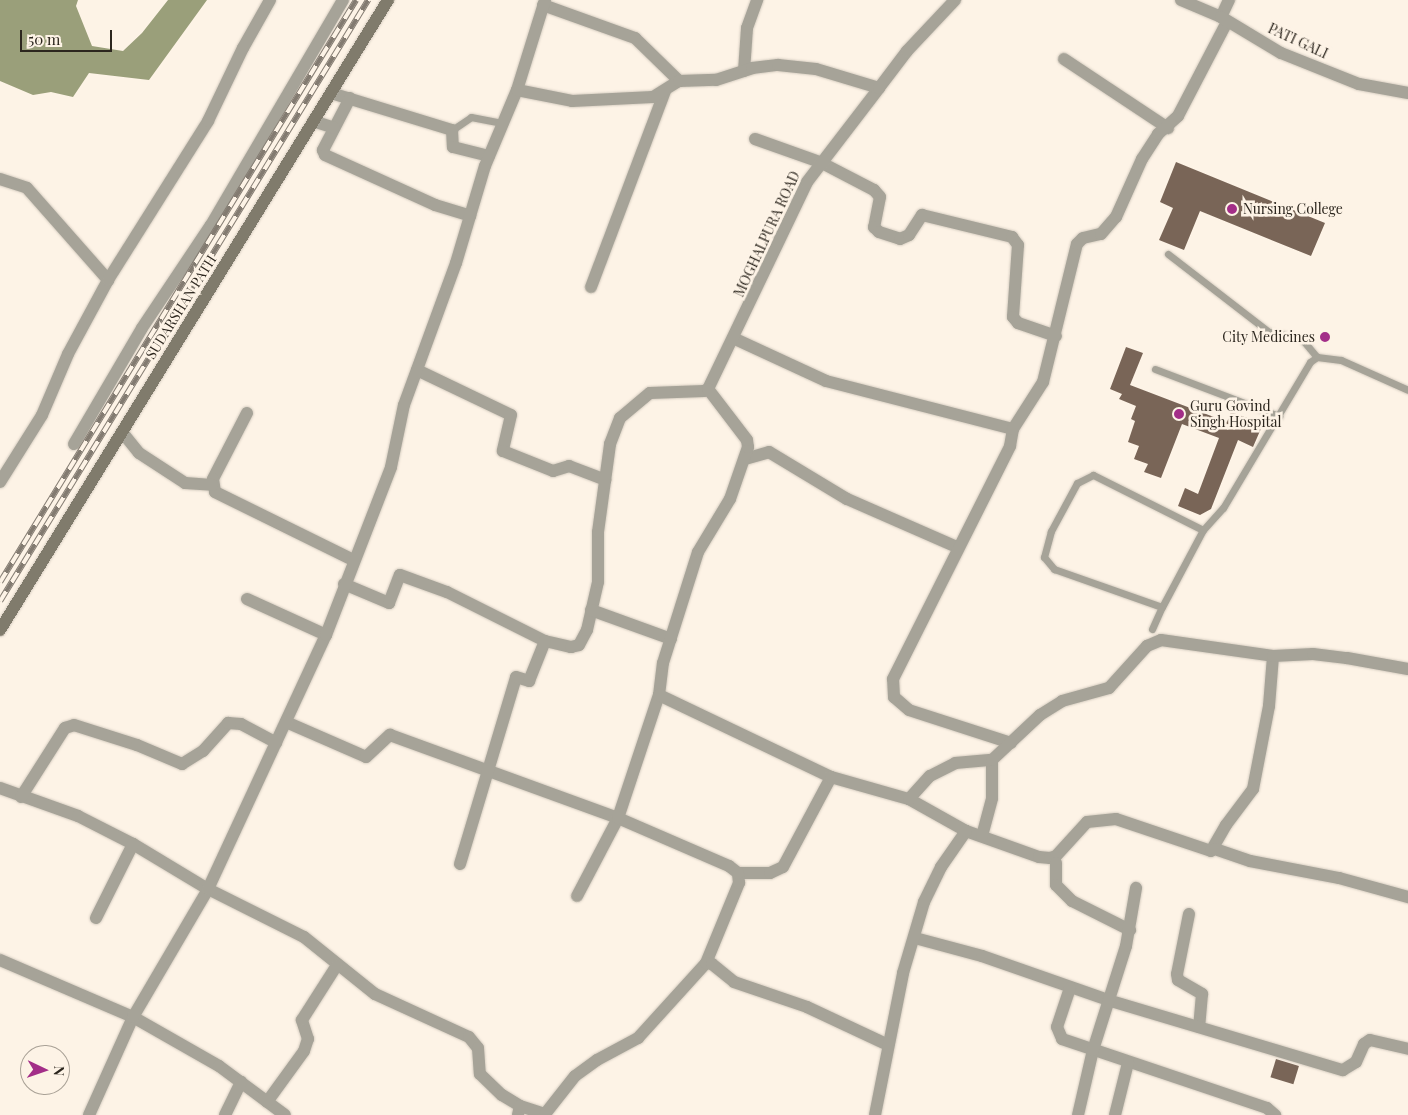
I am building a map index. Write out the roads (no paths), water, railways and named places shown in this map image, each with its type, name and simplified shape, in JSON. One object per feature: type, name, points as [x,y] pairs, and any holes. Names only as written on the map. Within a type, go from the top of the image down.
[{"type":"main road","name":"SUDARSHAN PATH","points":[[0,630],[388,0]]},
{"type":"street","points":[[0,482],[42,415],[68,354],[108,280],[196,143],[270,0]]},
{"type":"street","points":[[74,444],[142,328],[211,225],[343,0]]},
{"type":"street","points":[[744,72],[747,28],[757,0]]},
{"type":"street","name":"MOGHALPURA ROAD","points":[[711,383],[807,182],[820,162],[907,51],[955,0]]},
{"type":"street","name":"PATI GALI","points":[[1181,0],[1224,20],[1281,53],[1359,84],[1408,93]]},
{"type":"street","points":[[1011,743],[909,710],[894,697],[893,679],[957,546],[1010,446],[1013,429],[1042,382],[1056,336],[1077,244],[1083,238],[1101,234],[1110,227],[1142,159],[1158,134],[1168,128],[1178,116],[1224,20],[1229,0]]},
{"type":"street","points":[[89,1115],[133,1017],[208,889],[326,636],[352,560],[391,468],[404,405],[489,156],[517,90],[544,3],[635,38],[679,81]]},
{"type":"street","points":[[1064,59],[1168,128]]},
{"type":"street","points":[[517,90],[572,101],[653,97],[679,81],[716,80],[778,65],[802,66],[879,88]]},
{"type":"street","points":[[590,287],[665,91]]},
{"type":"street","points":[[331,93],[452,130],[453,147],[489,156]]},
{"type":"street","points":[[350,98],[323,150],[325,154],[435,205],[470,216]]},
{"type":"street","points":[[313,121],[334,128]]},
{"type":"street","points":[[755,139],[820,162],[874,190],[880,197],[874,227],[880,232],[900,239],[909,235],[922,215],[1012,237],[1018,245],[1013,317],[1018,323],[1056,336]]},
{"type":"street","points":[[0,178],[27,188],[108,280]]},
{"type":"street","points":[[734,338],[826,381],[1013,429]]},
{"type":"street","points":[[416,370],[511,415],[503,451],[553,471],[569,466],[606,480]]},
{"type":"street","points":[[344,584],[389,603],[400,575],[447,592],[545,641],[571,647],[579,645],[587,630],[598,582],[598,532],[615,428],[626,411],[658,390],[695,392],[711,383],[747,440],[745,459],[730,499],[698,552],[663,663],[659,695],[618,818],[577,896]]},
{"type":"street","points":[[247,413],[212,485],[215,492],[352,560]]},
{"type":"street","points":[[122,432],[139,453],[185,483],[212,485]]},
{"type":"street","points":[[745,459],[769,452],[847,499],[957,546]]},
{"type":"street","points":[[247,599],[326,636]]},
{"type":"street","points":[[591,610],[671,639]]},
{"type":"street","points":[[909,799],[941,769],[955,763],[992,760],[1040,715],[1062,701],[1109,688],[1153,642],[1161,640],[1273,656],[1313,654],[1408,669]]},
{"type":"street","points":[[460,864],[516,677],[529,682],[545,641]]},
{"type":"street","points":[[1215,849],[1226,825],[1253,788],[1269,706],[1273,656]]},
{"type":"street","points":[[659,695],[831,777],[909,799],[966,831],[1039,857],[1050,858],[1056,856],[1087,822],[1100,818],[1116,819],[1206,851],[1215,849],[1250,861],[1339,878],[1408,897]]},
{"type":"street","points":[[0,788],[78,816],[133,844],[208,889],[304,937],[374,994],[469,1037],[478,1048],[478,1066],[485,1082],[519,1110],[545,1114],[576,1076],[597,1060],[638,1038],[706,963],[739,883],[738,874],[729,866],[618,818],[486,772],[390,735],[366,757],[286,722]]},
{"type":"street","points":[[21,797],[66,728],[74,725],[138,745],[182,764],[203,751],[228,723],[241,724],[276,743]]},
{"type":"street","points":[[982,836],[992,798],[992,760]]},
{"type":"street","points":[[738,874],[770,873],[783,867],[831,777]]},
{"type":"street","points":[[875,1115],[903,973],[931,885],[966,831]]},
{"type":"street","points":[[96,918],[133,844]]},
{"type":"street","points":[[1056,862],[1056,885],[1072,901],[1130,930]]},
{"type":"street","points":[[1078,1115],[1093,1050],[1111,1001],[1130,930],[1136,888]]},
{"type":"street","points":[[1189,914],[1177,974],[1178,980],[1202,994],[1199,1027]]},
{"type":"street","points":[[915,938],[982,956],[1111,1001],[1343,1070],[1356,1062],[1364,1044],[1370,1040],[1408,1049]]},
{"type":"street","points":[[0,960],[133,1017],[219,1066],[285,1115]]},
{"type":"street","points":[[706,963],[712,964],[734,982],[807,1007],[888,1045]]},
{"type":"street","points":[[268,1102],[304,1050],[308,1039],[302,1020],[337,964]]},
{"type":"street","points":[[1070,988],[1058,1034],[1062,1039],[1128,1063],[1267,1108],[1275,1115]]},
{"type":"street","points":[[1115,1115],[1128,1063]]},
{"type":"street","points":[[225,1115],[241,1082]]},
{"type":"lane","points":[[452,130],[471,117],[503,123]]},
{"type":"lane","points":[[1168,254],[1269,332],[1301,338],[1317,357],[1341,360],[1408,390]]},
{"type":"lane","points":[[1152,629],[1203,530],[1223,508],[1307,366],[1317,357]]},
{"type":"lane","points":[[1155,369],[1279,416]]},
{"type":"lane","points":[[1162,607],[1054,569],[1044,556],[1051,531],[1077,483],[1093,474],[1203,530]]},
{"type":"railway","points":[[0,582],[356,0]]},
{"type":"railway","points":[[0,601],[368,0]]},
{"type":"place","name":"Nursing College","points":[[1232,209]]},
{"type":"place","name":"City Medicines","points":[[1325,337]]},
{"type":"place","name":"Guru Govind Singh Hospital","points":[[1179,414]]}]
